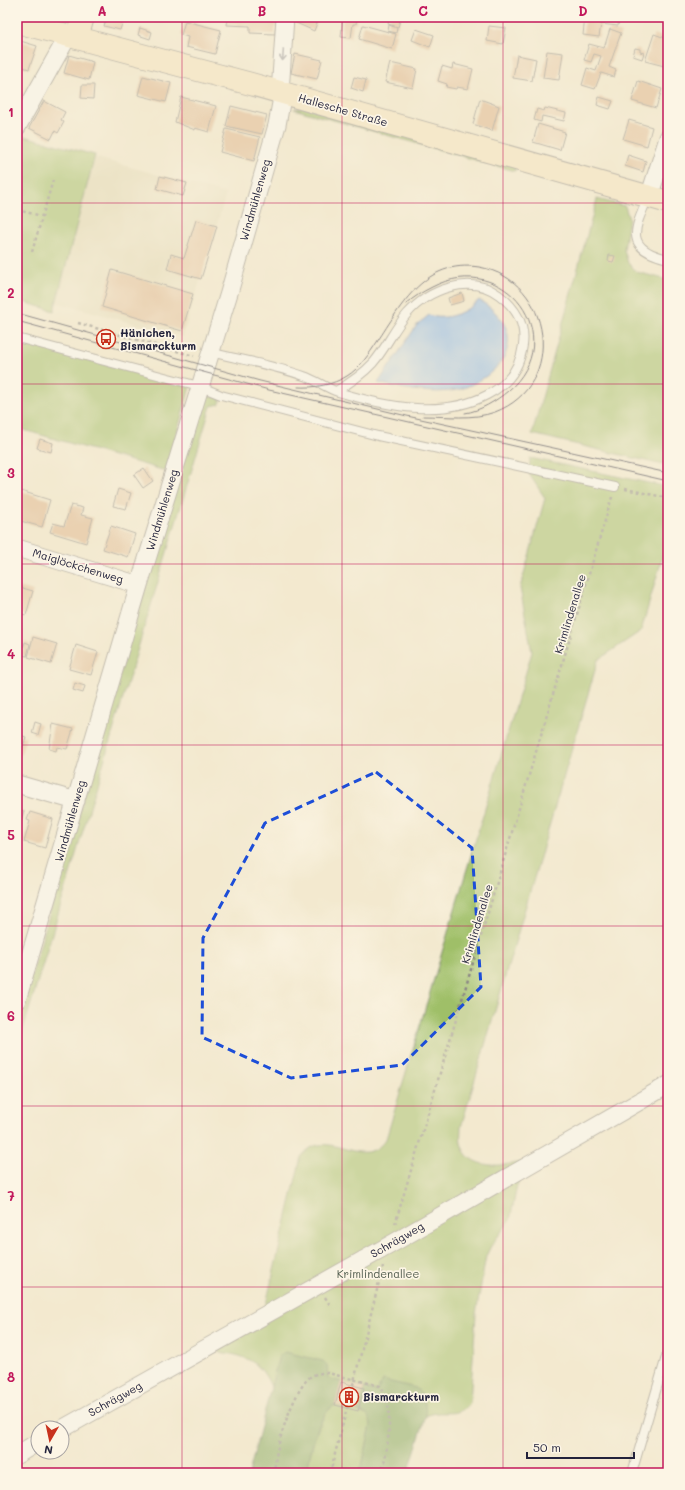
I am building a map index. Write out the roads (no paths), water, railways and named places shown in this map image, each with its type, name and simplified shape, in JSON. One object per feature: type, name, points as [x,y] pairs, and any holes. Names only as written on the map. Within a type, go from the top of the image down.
[{"type":"street","points":[[17,127],[73,37],[83,17]]},
{"type":"street","name":"Windmühlenweg","points":[[17,1000],[139,585],[277,126],[281,103],[280,93],[285,17]]},
{"type":"street","name":"Hallesche Straße","points":[[17,22],[280,93],[658,200]]},
{"type":"street","points":[[658,200],[668,138]]},
{"type":"street","name":"Maiglöckchenweg","points":[[17,548],[139,585]]},
{"type":"street","points":[[17,784],[76,801]]},
{"type":"street","name":"Schrägweg","points":[[70,1424],[388,1246],[668,1085]]},
{"type":"street","points":[[17,1455],[30,1447]]},
{"type":"lane","points":[[658,200],[635,234],[638,245],[647,253],[668,259]]},
{"type":"lane","points":[[209,355],[304,376],[336,391],[365,399],[412,408],[447,408],[474,402],[497,390],[512,376],[522,358],[524,340],[520,319],[511,304],[496,292],[480,286],[463,285],[444,288],[425,298],[408,313],[374,362],[359,377],[336,391]]},
{"type":"lane","points":[[17,338],[199,386],[221,395],[378,436],[615,487]]},
{"type":"lane","points":[[632,1473],[668,1350]]},
{"type":"water","points":[[479,300],[491,308],[500,317],[506,327],[508,337],[508,347],[504,357],[485,377],[464,388],[437,392],[417,391],[378,383],[417,325],[429,315],[442,317],[456,315]]},
{"type":"tram line","points":[[298,387],[330,384],[352,373],[367,356],[406,299],[417,287],[430,277],[444,270],[460,266],[479,267],[504,276],[523,291],[536,311],[542,334],[541,358],[533,380],[518,399],[495,412],[469,417],[423,416]]},
{"type":"tram line","points":[[406,304],[432,287],[459,278],[483,280],[504,289],[521,305],[530,325],[533,347],[526,370],[508,391],[488,405],[465,413]]},
{"type":"tram line","points":[[17,313],[260,381],[407,416],[668,473]]},
{"type":"tram line","points":[[17,321],[269,390],[668,481]]},
{"type":"place","name":"Hänichen, Bismarckturm","points":[[106,339]]},
{"type":"place","name":"Bismarckturm","points":[[349,1397]]},
{"type":"park label","name":"Krimlindenallee","points":[[378,1274]]}]
